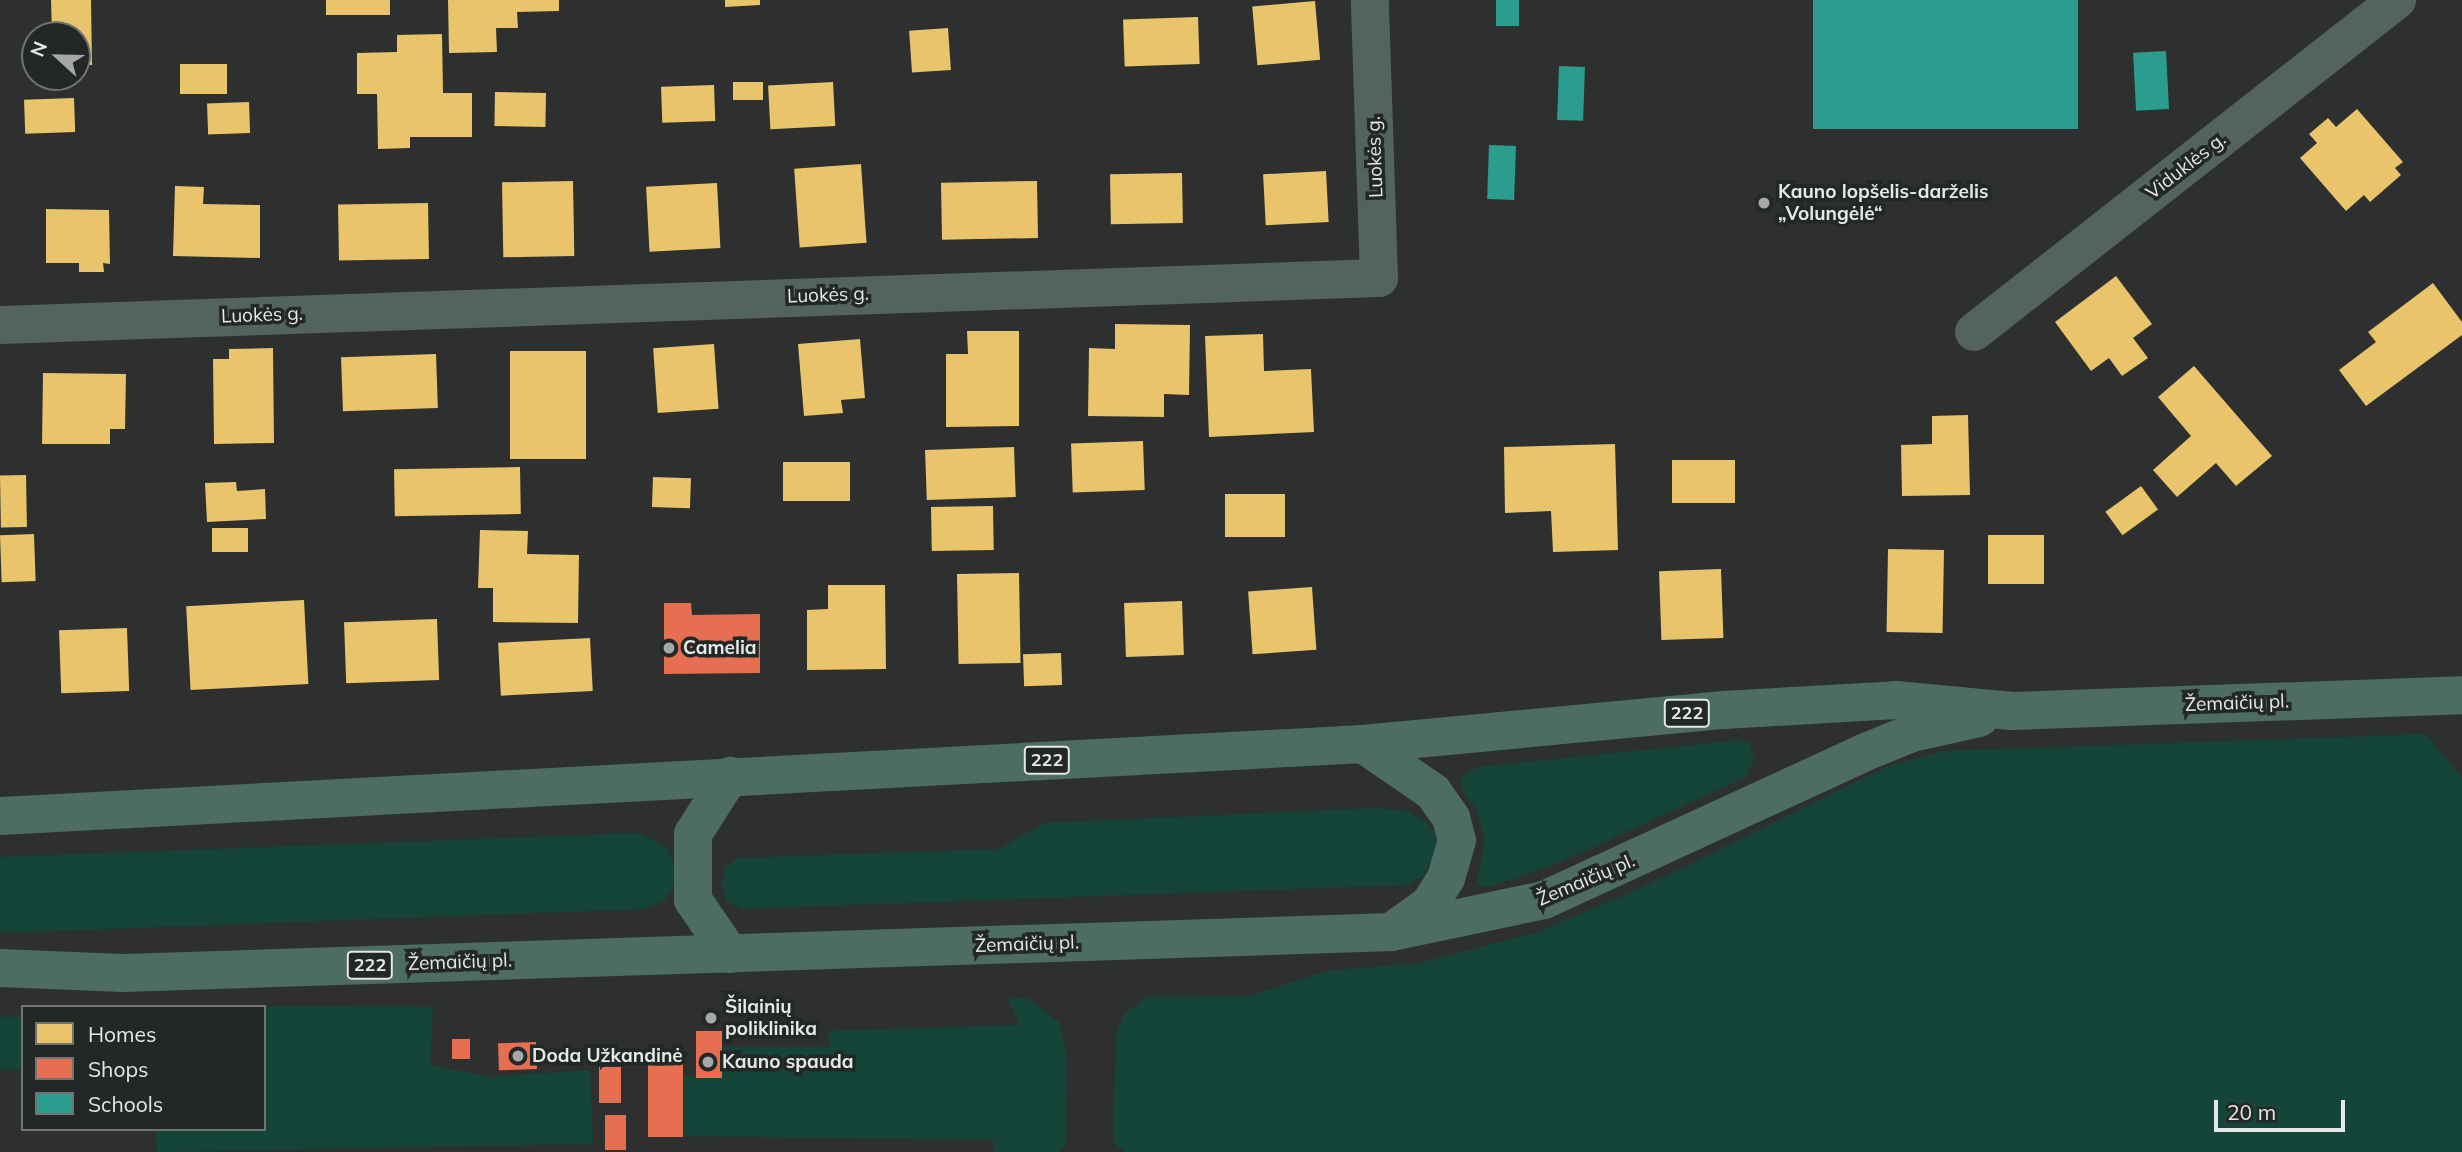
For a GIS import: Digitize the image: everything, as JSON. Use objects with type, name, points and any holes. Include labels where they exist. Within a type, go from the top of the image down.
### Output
[{"type":"main road","name":"Žemaičių pl.","points":[[0,816],[1363,744],[1724,710],[1896,700],[2012,710],[2462,695]]},
{"type":"main road","name":"Žemaičių pl.","points":[[4,970],[123,973],[1392,932],[1544,900],[1792,783],[1900,737],[2012,710]]},
{"type":"main road","points":[[1363,744],[1433,792],[1451,818],[1457,840],[1446,878],[1430,904],[1392,932]]},
{"type":"main road","points":[[730,776],[693,834],[693,900],[730,954]]},
{"type":"main road","points":[[0,802],[57,812]]},
{"type":"street","name":"Luokės g.","points":[[0,325],[1378,278],[1370,0]]},
{"type":"street","name":"Viduklės g.","points":[[1974,332],[2397,0]]},
{"type":"green space","points":[[2426,734],[2462,778],[2462,1152],[1125,1152],[1113,1142],[1116,1034],[1126,1012],[1148,997],[1249,996],[1326,971],[1419,963],[1535,933],[1643,887],[1888,766],[1945,751]]},
{"type":"green space","points":[[1742,740],[1750,744],[1754,760],[1746,777],[1561,862],[1489,887],[1477,884],[1485,839],[1476,809],[1461,789],[1461,777],[1478,767]]},
{"type":"green space","points":[[1376,808],[1406,811],[1428,823],[1436,837],[1434,856],[1423,876],[1406,885],[743,909],[727,901],[722,884],[725,867],[739,858],[998,849],[1045,823]]},
{"type":"green space","points":[[640,833],[666,847],[675,868],[673,887],[664,901],[644,909],[0,933],[0,857]]},
{"type":"green space","points":[[1027,998],[1060,1023],[1067,1061],[1065,1145],[1059,1152],[995,1152],[993,1140],[684,1136],[683,1076],[721,1078],[721,1047],[829,1047],[828,1031],[1021,1025],[1008,999]]},
{"type":"green space","points":[[266,1006],[433,1007],[430,1065],[491,1077],[590,1070],[593,1144],[157,1152],[156,1131],[266,1131]]},
{"type":"green space","points":[[0,1017],[21,1017],[21,1069],[0,1069]]},
{"type":"building: Homes","points":[[51,0],[91,0],[92,65],[91,21],[52,21]]},
{"type":"building: Homes","points":[[326,0],[390,0],[390,15],[326,15]]},
{"type":"building: Homes","points":[[448,0],[559,0],[559,11],[517,12],[518,28],[496,28],[497,52],[449,53]]},
{"type":"building: Homes","points":[[725,0],[760,0],[760,5],[725,7]]},
{"type":"building: Homes","points":[[1315,1],[1320,60],[1257,65],[1252,6]]},
{"type":"building: Homes","points":[[1198,17],[1200,64],[1125,67],[1123,20]]},
{"type":"building: Homes","points":[[948,28],[951,70],[912,73],[909,31]]},
{"type":"building: Homes","points":[[442,34],[443,93],[472,93],[472,137],[410,137],[410,148],[378,149],[377,94],[357,94],[357,53],[397,52],[397,35]]},
{"type":"building: Homes","points":[[180,64],[227,64],[227,94],[180,94]]},
{"type":"building: Homes","points":[[733,82],[763,82],[763,100],[733,100]]},
{"type":"building: Homes","points":[[833,82],[835,126],[770,129],[768,85]]},
{"type":"building: Homes","points":[[714,85],[715,121],[662,123],[661,87]]},
{"type":"building: Homes","points":[[495,92],[546,93],[545,127],[494,126]]},
{"type":"building: Homes","points":[[74,98],[75,132],[25,134],[24,100]]},
{"type":"building: Homes","points":[[249,102],[250,133],[208,134],[207,103]]},
{"type":"building: Homes","points":[[2357,109],[2403,162],[2395,168],[2401,175],[2370,202],[2364,195],[2346,211],[2300,158],[2317,143],[2309,134],[2328,118],[2336,127]]},
{"type":"building: Homes","points":[[861,164],[867,243],[800,247],[794,169]]},
{"type":"building: Homes","points":[[1326,171],[1329,222],[1266,225],[1263,174]]},
{"type":"building: Homes","points":[[1182,173],[1183,223],[1111,224],[1110,174]]},
{"type":"building: Homes","points":[[573,181],[574,256],[503,257],[502,182]]},
{"type":"building: Homes","points":[[1037,181],[1038,238],[942,240],[941,183]]},
{"type":"building: Homes","points":[[717,183],[720,248],[649,252],[646,187]]},
{"type":"building: Homes","points":[[175,186],[204,187],[203,204],[260,205],[260,258],[173,256]]},
{"type":"building: Homes","points":[[428,203],[429,259],[339,261],[338,205]]},
{"type":"building: Homes","points":[[46,209],[109,210],[110,264],[103,263],[104,272],[79,272],[79,263],[46,263]]},
{"type":"building: Homes","points":[[2116,276],[2152,324],[2133,338],[2148,358],[2122,376],[2109,358],[2091,371],[2055,322]]},
{"type":"building: Homes","points":[[2433,283],[2462,322],[2462,335],[2366,406],[2339,370],[2376,342],[2368,332]]},
{"type":"building: Homes","points":[[1115,324],[1190,325],[1189,395],[1164,394],[1164,417],[1088,416],[1089,348],[1115,349]]},
{"type":"building: Homes","points":[[967,331],[1019,331],[1019,426],[946,427],[946,354],[968,354]]},
{"type":"building: Homes","points":[[1263,334],[1264,371],[1311,369],[1314,432],[1209,437],[1205,336]]},
{"type":"building: Homes","points":[[860,339],[865,398],[841,400],[843,413],[804,416],[798,344]]},
{"type":"building: Homes","points":[[714,344],[719,409],[658,413],[653,348]]},
{"type":"building: Homes","points":[[273,348],[274,443],[214,444],[213,359],[229,359],[229,349]]},
{"type":"building: Homes","points":[[510,351],[586,351],[586,459],[510,459]]},
{"type":"building: Homes","points":[[436,354],[438,408],[343,411],[341,357]]},
{"type":"building: Homes","points":[[2194,366],[2272,456],[2236,486],[2216,463],[2177,497],[2153,470],[2191,436],[2158,397]]},
{"type":"building: Homes","points":[[43,373],[126,374],[125,429],[110,429],[110,444],[42,444]]},
{"type":"building: Homes","points":[[1968,415],[1970,495],[1902,496],[1901,445],[1932,444],[1932,416]]},
{"type":"building: Homes","points":[[1143,441],[1145,490],[1073,492],[1071,444]]},
{"type":"building: Homes","points":[[1615,444],[1618,550],[1553,552],[1551,511],[1505,513],[1504,447]]},
{"type":"building: Homes","points":[[1014,447],[1016,497],[927,500],[925,450]]},
{"type":"building: Homes","points":[[1672,460],[1735,460],[1735,503],[1672,503]]},
{"type":"building: Homes","points":[[783,462],[850,462],[850,501],[783,501]]},
{"type":"building: Homes","points":[[520,467],[521,514],[395,516],[394,469]]},
{"type":"building: Homes","points":[[0,475],[26,475],[27,527],[1,527]]},
{"type":"building: Homes","points":[[653,477],[691,478],[690,508],[652,507]]},
{"type":"building: Homes","points":[[236,482],[237,491],[265,489],[266,519],[207,522],[205,483]]},
{"type":"building: Homes","points":[[2141,486],[2158,509],[2122,535],[2105,512]]},
{"type":"building: Homes","points":[[1225,494],[1285,494],[1285,537],[1225,537]]},
{"type":"building: Homes","points":[[993,506],[994,550],[932,551],[931,507]]},
{"type":"building: Homes","points":[[212,528],[248,528],[248,552],[212,552]]},
{"type":"building: Homes","points":[[480,530],[528,531],[527,554],[579,555],[578,623],[493,622],[493,588],[478,588]]},
{"type":"building: Homes","points":[[34,534],[36,581],[2,582],[0,535]]},
{"type":"building: Homes","points":[[1988,535],[2044,535],[2044,584],[1988,584]]},
{"type":"building: Homes","points":[[1888,549],[1944,550],[1943,633],[1887,632]]},
{"type":"building: Homes","points":[[1721,569],[1723,638],[1661,640],[1659,571]]},
{"type":"building: Homes","points":[[1019,573],[1021,663],[959,664],[957,574]]},
{"type":"building: Homes","points":[[828,585],[885,585],[886,669],[807,670],[807,610],[828,609]]},
{"type":"building: Homes","points":[[1312,587],[1316,650],[1253,654],[1248,591]]},
{"type":"building: Homes","points":[[304,600],[308,684],[191,690],[186,606]]},
{"type":"building: Homes","points":[[1182,601],[1184,655],[1126,657],[1124,603]]},
{"type":"building: Homes","points":[[437,619],[439,680],[346,683],[344,622]]},
{"type":"building: Homes","points":[[127,628],[129,691],[61,693],[59,630]]},
{"type":"building: Homes","points":[[590,638],[593,691],[501,696],[498,643]]},
{"type":"building: Homes","points":[[1061,653],[1062,685],[1024,686],[1023,654]]},
{"type":"building: Shops","points":[[664,603],[691,603],[692,615],[760,614],[760,673],[664,674]]},
{"type":"building: Shops","name":"Kauno spauda","points":[[696,1031],[722,1031],[722,1078],[696,1078]]},
{"type":"building: Shops","points":[[452,1039],[470,1039],[470,1059],[452,1059]]},
{"type":"building: Shops","name":"Doda Užkandinė","points":[[536,1042],[537,1069],[499,1070],[498,1043]]},
{"type":"building: Shops","points":[[648,1050],[683,1050],[683,1137],[648,1137]]},
{"type":"building: Shops","points":[[599,1067],[621,1067],[621,1103],[599,1103]]},
{"type":"building: Shops","points":[[605,1115],[626,1115],[626,1150],[605,1150]]},
{"type":"building: Schools","points":[[1496,0],[1519,0],[1519,26],[1496,26]]},
{"type":"building: Schools","points":[[1813,0],[2078,0],[2078,129],[1813,129]]},
{"type":"building: Schools","points":[[2166,51],[2169,109],[2136,111],[2133,53]]},
{"type":"building: Schools","points":[[1559,66],[1585,67],[1583,121],[1557,120]]},
{"type":"building: Schools","points":[[1489,145],[1516,146],[1514,200],[1487,199]]},
{"type":"place","name":"Kauno lopšelis-darželis „Volungėlė“","points":[[1764,203]]},
{"type":"place","name":"Camelia","points":[[669,648]]},
{"type":"place","name":"Šilainių poliklinika","points":[[711,1018]]},
{"type":"place","name":"Doda Užkandinė","points":[[518,1056]]},
{"type":"place","name":"Kauno spauda","points":[[708,1062]]}]
